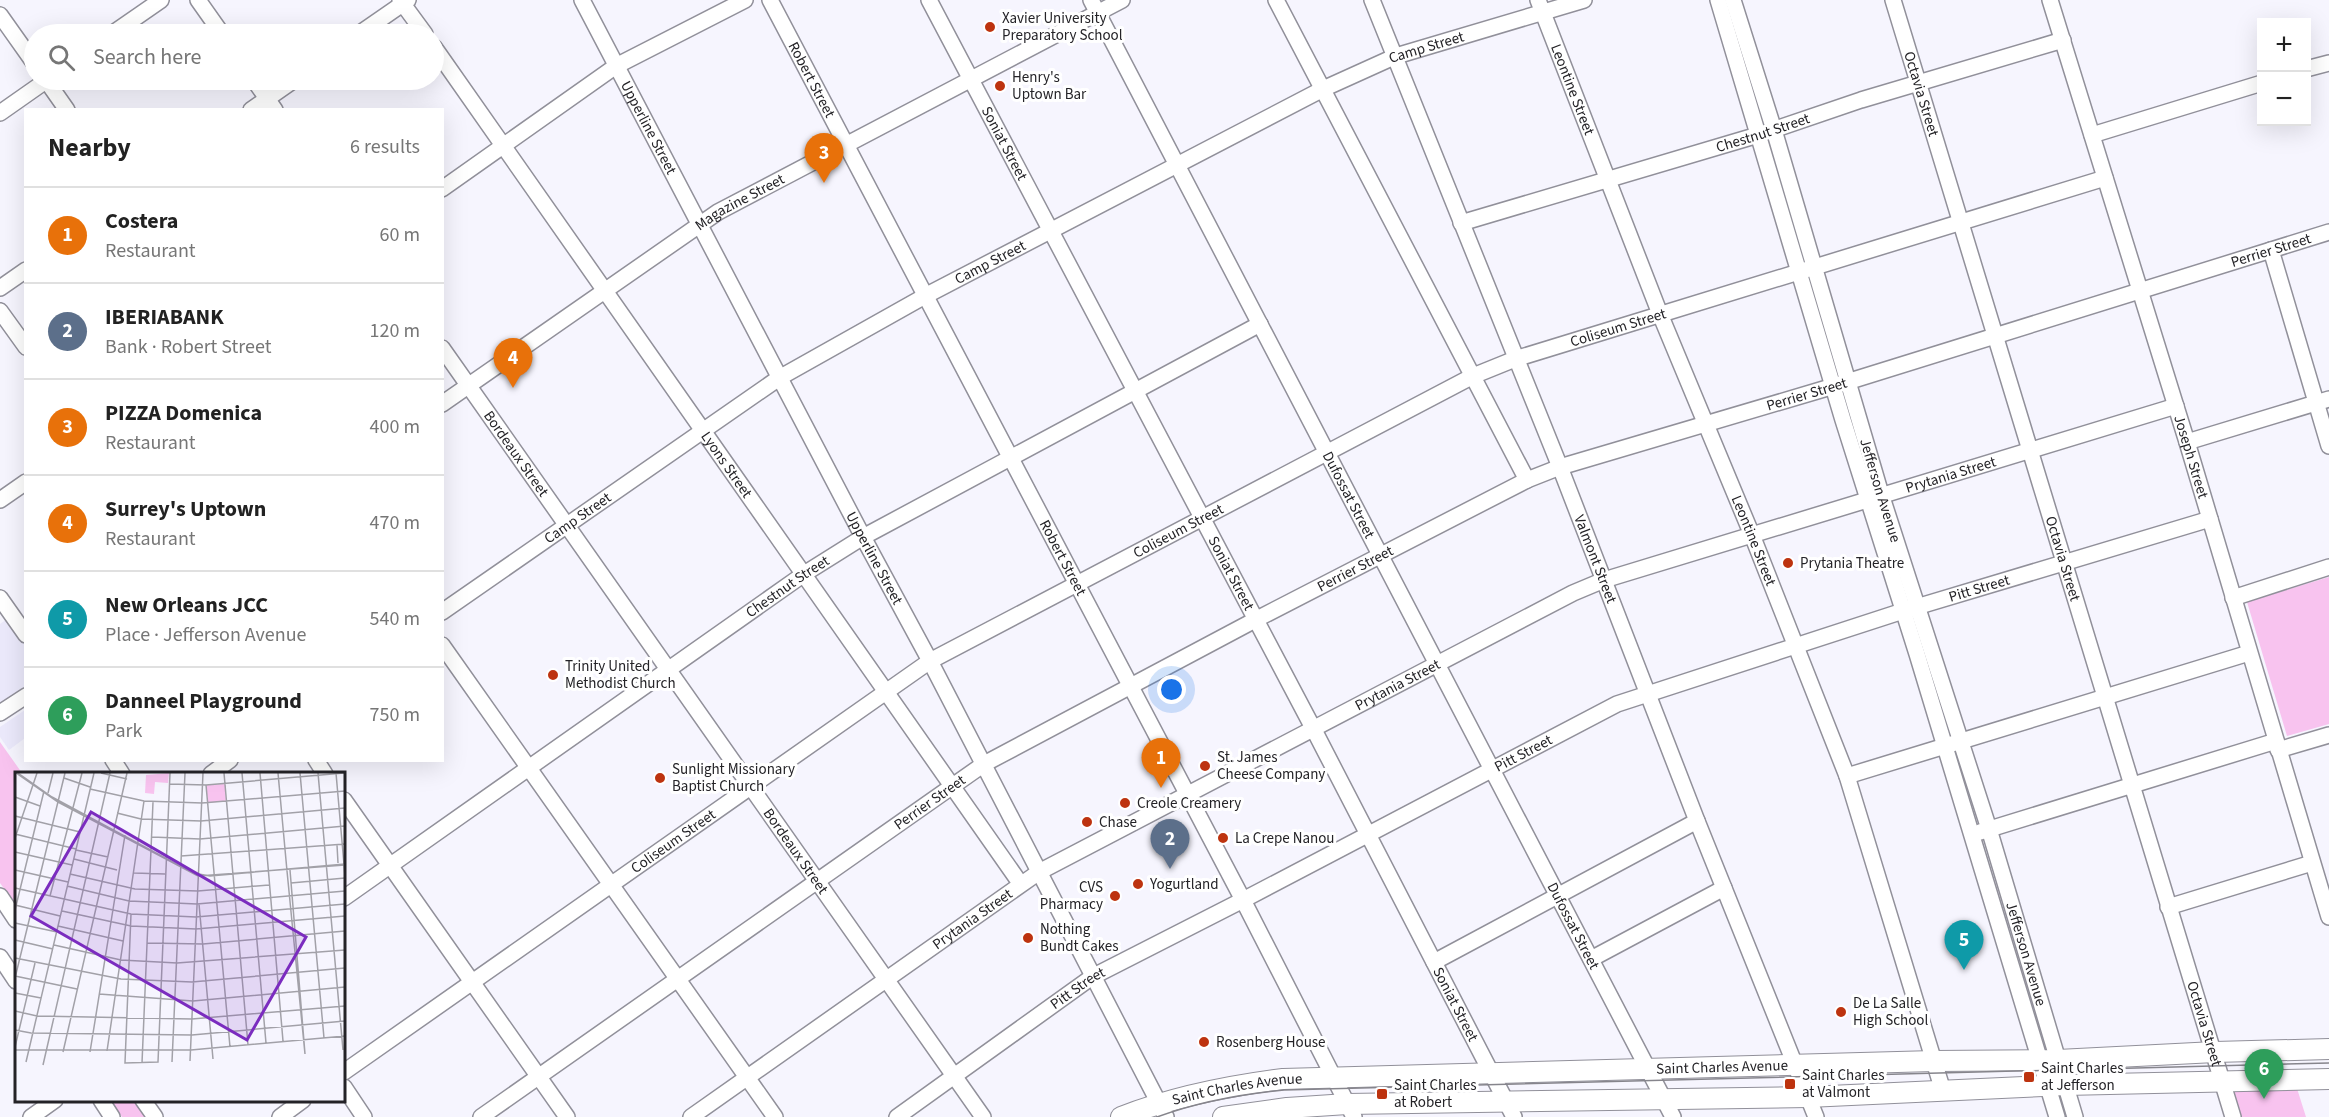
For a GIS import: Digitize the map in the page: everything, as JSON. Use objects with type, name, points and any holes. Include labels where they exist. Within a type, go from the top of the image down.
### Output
[{"type":"main road","name":"Saint Charles Avenue","points":[[1120,1117],[1162,1110],[1247,1083],[1333,1077],[2048,1060],[2329,1048]]},
{"type":"main road","name":"Saint Charles Avenue","points":[[1223,1117],[1287,1108],[1509,1109],[1664,1098],[1808,1097],[2056,1086],[2329,1079]]},
{"type":"street","points":[[126,24],[161,0]]},
{"type":"street","points":[[198,0],[215,24]]},
{"type":"street","name":"Upperline Street","points":[[582,0],[984,764],[1162,1110]]},
{"type":"street","points":[[444,188],[616,66],[745,0]]},
{"type":"street","name":"Robert Street","points":[[770,0],[1243,900],[1350,1110]]},
{"type":"street","name":"Soniat Street","points":[[929,0],[1368,834],[1509,1109]]},
{"type":"street","name":"Magazine Street","points":[[444,403],[718,212],[971,80],[1095,6],[1122,0]]},
{"type":"street","points":[[1276,0],[1527,480]]},
{"type":"street","name":"Valmont Street","points":[[1372,0],[1560,467],[1697,821],[1816,1117]]},
{"type":"street","name":"Camp Street","points":[[444,611],[779,378],[925,296],[1323,89],[1396,56],[1540,6],[1584,0]]},
{"type":"street","name":"Jefferson Avenue","points":[[1718,0],[1799,273],[1841,384]]},
{"type":"street","name":"Jefferson Avenue","points":[[1733,0],[1815,268],[1841,384],[1874,496],[1910,609],[1960,741],[1989,829],[2048,1060]]},
{"type":"street","name":"Octavia Street","points":[[1893,0],[2233,1117]]},
{"type":"street","name":"Joseph Street","points":[[2050,0],[2187,442],[2312,864],[2328,908]]},
{"type":"street","points":[[373,24],[404,1],[418,24]]},
{"type":"street","name":"Dufossat Street","points":[[1095,6],[1673,1117]]},
{"type":"street","name":"Leontine Street","points":[[1540,6],[1610,180],[1660,314],[1707,424],[1847,776],[1944,1091]]},
{"type":"street","points":[[0,15],[24,49]]},
{"type":"street","name":"Chestnut Street","points":[[1461,223],[1610,180],[1774,130],[1861,100],[2063,40]]},
{"type":"street","name":"Lyons Street","points":[[444,61],[1020,884]]},
{"type":"street","points":[[2311,68],[2329,63]]},
{"type":"street","points":[[2092,135],[2257,85]]},
{"type":"street","points":[[0,113],[33,90]]},
{"type":"street","points":[[54,90],[66,108]]},
{"type":"street","points":[[261,90],[271,104],[284,90]]},
{"type":"street","name":"Coliseum Street","points":[[345,1071],[930,661],[1473,376],[1515,359],[2106,178]]},
{"type":"street","name":"Perrier Street","points":[[482,1117],[984,764],[1255,620],[1527,480],[1560,467],[1841,384],[2329,232]]},
{"type":"street","points":[[2271,250],[2322,401],[2329,446]]},
{"type":"street","points":[[0,288],[24,271]]},
{"type":"street","points":[[0,311],[24,344]]},
{"type":"street","name":"Chestnut Street","points":[[345,897],[804,574],[863,537],[1260,324]]},
{"type":"street","name":"Bordeaux Street","points":[[444,351],[983,1117]]},
{"type":"street","points":[[2187,442],[2322,401]]},
{"type":"street","name":"Prytania Street","points":[[691,1117],[1039,872],[1573,593],[1604,580],[1752,536],[1874,496],[2176,406]]},
{"type":"street","points":[[0,500],[24,483]]},
{"type":"street","name":"Pitt Street","points":[[897,1117],[1092,977],[1617,704],[1910,609],[2210,519]]},
{"type":"street","points":[[2233,598],[2329,567]]},
{"type":"street","points":[[0,598],[24,632]]},
{"type":"street","name":"Jefferson Avenue","points":[[1910,609],[1944,745],[1971,835],[2056,1086],[2075,1117]]},
{"type":"street","points":[[444,648],[775,1117]]},
{"type":"street","points":[[1847,776],[2249,653]]},
{"type":"street","points":[[0,713],[24,697]]},
{"type":"street","points":[[1971,835],[2277,746],[2329,735]]},
{"type":"street","points":[[214,772],[227,762]]},
{"type":"street","points":[[345,801],[567,1117]]},
{"type":"street","points":[[1434,962],[1697,821]]},
{"type":"street","points":[[2168,907],[2312,864]]},
{"type":"street","points":[[1591,959],[1724,888]]},
{"type":"street","points":[[0,896],[11,916]]},
{"type":"street","points":[[0,957],[15,980]]},
{"type":"street","name":"Jefferson Avenue","points":[[2056,1086],[2056,1117]]},
{"type":"street","points":[[345,1088],[364,1117]]},
{"type":"street","points":[[31,1117],[54,1102]]},
{"type":"street","points":[[102,1102],[112,1117]]},
{"type":"street","points":[[144,1102],[155,1117]]},
{"type":"street","points":[[280,1117],[302,1102]]},
{"type":"shaded area","points":[[2329,577],[2329,724],[2287,736],[2247,602]]},
{"type":"shaded area","points":[[7,619],[24,644],[24,687],[0,705],[0,624]]},
{"type":"shaded area","points":[[24,711],[24,739],[9,750],[0,737],[0,727]]},
{"type":"shaded area","points":[[0,742],[21,772],[15,772],[15,900],[13,901],[0,883]]},
{"type":"shaded area","points":[[2294,1079],[2306,1117],[2233,1117],[2223,1082]]},
{"type":"shaded area","points":[[111,1102],[137,1102],[148,1117],[122,1117]]},
{"type":"tram line","points":[[1157,1117],[1220,1099],[1284,1090],[2329,1063]]},
{"type":"place","name":"Xavier University Preparatory School","points":[[990,27]]},
{"type":"place","name":"Henry's Uptown Bar","points":[[1000,86]]},
{"type":"place","name":"PIZZA Domenica","points":[[824,183]]},
{"type":"place","name":"Surrey's Uptown","points":[[513,388]]},
{"type":"place","name":"Prytania Theatre","points":[[1788,563]]},
{"type":"place","name":"Trinity United Methodist Church","points":[[553,675]]},
{"type":"place","name":"St. James Cheese Company","points":[[1205,766]]},
{"type":"place","name":"Sunlight Missionary Baptist Church","points":[[660,778]]},
{"type":"place","name":"Costera","points":[[1161,788]]},
{"type":"place","name":"Creole Creamery","points":[[1125,803]]},
{"type":"place","name":"Chase","points":[[1087,822]]},
{"type":"place","name":"La Crepe Nanou","points":[[1223,838]]},
{"type":"place","name":"IBERIABANK","points":[[1170,869]]},
{"type":"place","name":"Yogurtland","points":[[1138,884]]},
{"type":"place","name":"CVS Pharmacy","points":[[1115,896]]},
{"type":"place","name":"Nothing Bundt Cakes","points":[[1028,938]]},
{"type":"place","name":"New Orleans JCC","points":[[1964,970]]},
{"type":"place","name":"De La Salle High School","points":[[1841,1012]]},
{"type":"place","name":"Rosenberg House","points":[[1204,1042]]},
{"type":"place","name":"Saint Charles at Jefferson","points":[[2029,1077]]},
{"type":"place","name":"Saint Charles at Valmont","points":[[1790,1084]]},
{"type":"place","name":"Saint Charles at Robert","points":[[1382,1094]]},
{"type":"place","name":"Danneel Playground","points":[[2264,1099]]}]
